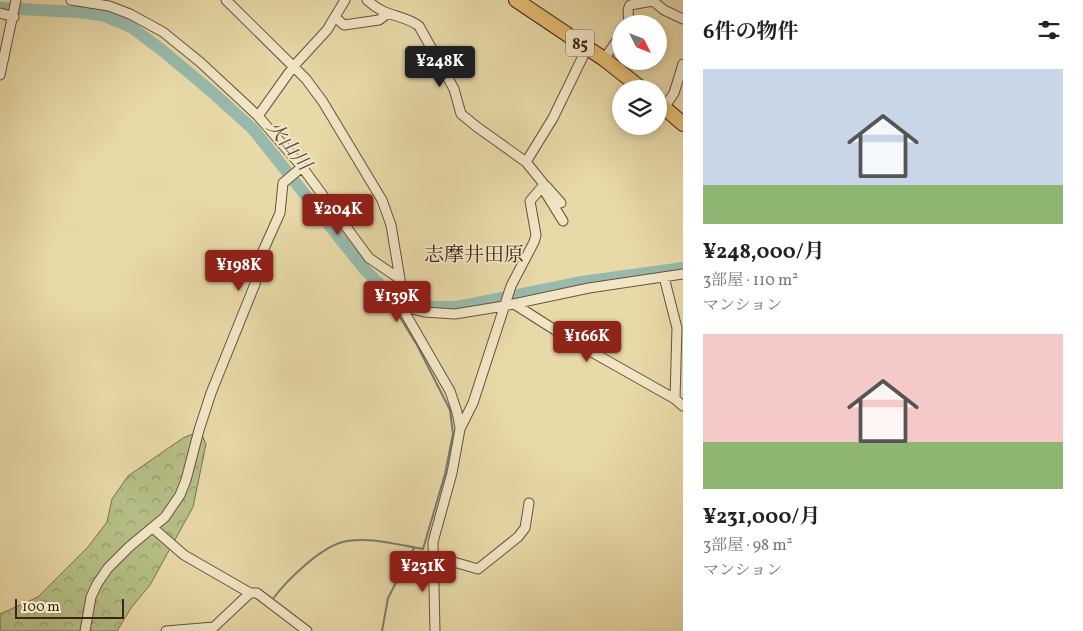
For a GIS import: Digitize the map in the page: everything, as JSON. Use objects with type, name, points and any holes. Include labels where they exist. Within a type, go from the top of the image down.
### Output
[{"type":"main road","name":"85","points":[[516,0],[604,59],[631,80]]},
{"type":"main road","points":[[667,110],[683,124]]},
{"type":"street","points":[[0,75],[16,0]]},
{"type":"street","points":[[70,0],[109,6],[130,14],[151,25],[195,58],[258,116],[369,258],[400,279]]},
{"type":"street","points":[[226,0],[306,79],[323,102],[382,200],[391,225],[400,279],[401,306],[450,391],[460,429]]},
{"type":"street","points":[[258,116],[293,67],[327,30],[345,0]]},
{"type":"street","points":[[367,0],[374,7],[387,14],[420,26],[454,89],[461,114],[476,127],[526,162],[563,221]]},
{"type":"street","points":[[628,15],[630,5],[654,1],[664,10],[683,19]]},
{"type":"street","points":[[0,13],[14,16]]},
{"type":"street","points":[[336,17],[344,25],[380,20],[387,14]]},
{"type":"street","points":[[526,162],[552,118],[587,48]]},
{"type":"street","points":[[604,59],[612,48]]},
{"type":"street","points":[[667,100],[674,93],[683,64]]},
{"type":"street","points":[[85,631],[88,609],[97,584],[108,568],[120,555],[153,528],[174,506],[186,480],[211,393],[255,284],[263,251],[280,213],[283,183],[300,169]]},
{"type":"street","points":[[542,185],[561,202]]},
{"type":"street","points":[[435,631],[433,542],[452,473],[460,429],[473,403],[511,286],[534,242],[536,234],[530,201],[542,185]]},
{"type":"street","points":[[401,306],[424,312],[455,314],[589,288],[683,274]]},
{"type":"street","points":[[664,277],[678,328],[675,399]]},
{"type":"street","points":[[514,304],[574,342],[675,399],[683,406]]},
{"type":"street","points":[[433,556],[478,569],[518,537],[524,528],[529,503]]},
{"type":"street","points":[[153,528],[191,560],[250,593],[257,593],[307,631]]},
{"type":"street","points":[[166,631],[214,628],[250,593]]},
{"type":"green space","points":[[195,433],[202,435],[206,444],[193,507],[150,585],[131,608],[117,631],[0,631],[0,614],[38,597],[88,547],[107,522],[112,499],[128,476],[183,438]]},
{"type":"waterway","name":"火山川","points":[[0,8],[102,15],[131,27],[163,51],[253,129],[365,270],[391,295],[432,307],[457,307],[582,282],[683,268]]},
{"type":"waterway","points":[[272,600],[306,564],[337,544],[347,541],[366,540],[423,549],[445,474],[453,434],[450,410],[417,345],[380,285]]},
{"type":"waterway","points":[[382,631],[388,598],[414,548]]},
{"type":"district","name":"志摩井田原","points":[[474,254]]}]
